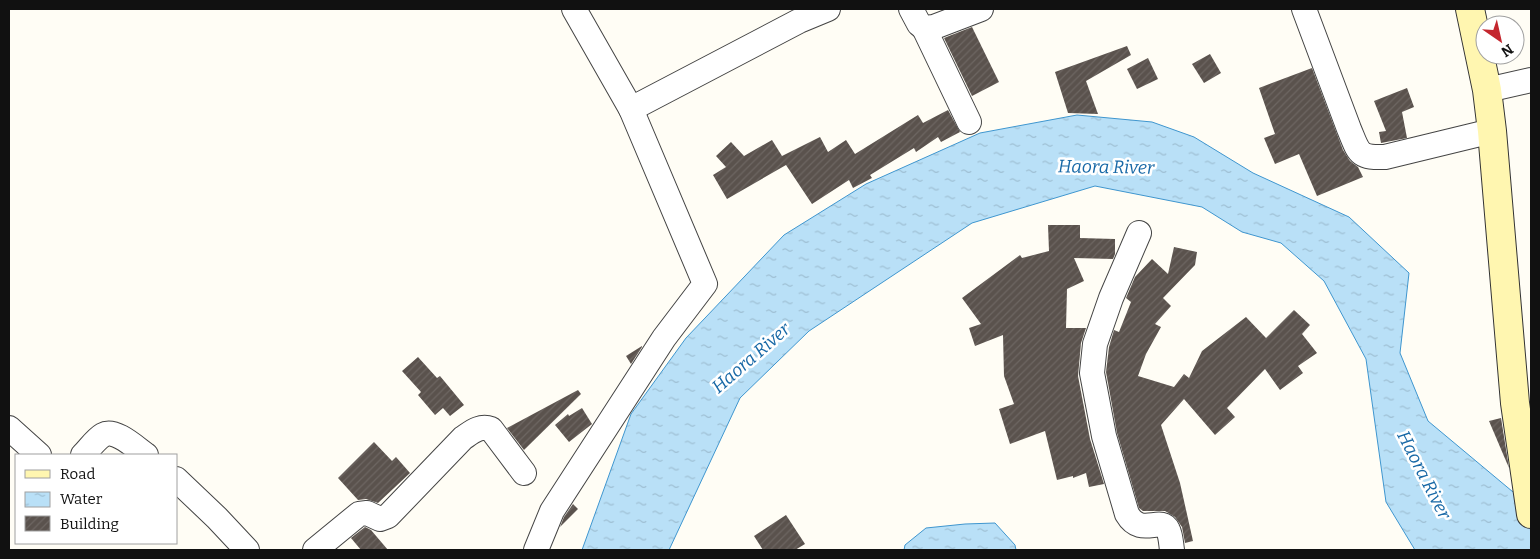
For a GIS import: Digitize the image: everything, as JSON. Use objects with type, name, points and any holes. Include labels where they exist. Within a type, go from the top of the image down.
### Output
[{"type":"street","points":[[536,550],[552,511],[664,338],[705,284],[632,109],[574,9]]},
{"type":"street","points":[[632,109],[798,21],[828,9]]},
{"type":"street","points":[[911,9],[919,24],[924,28],[969,122]]},
{"type":"street","points":[[924,28],[934,27],[981,9]]},
{"type":"street","points":[[1304,9],[1349,129],[1356,146],[1362,154],[1370,157],[1385,157],[1492,131]]},
{"type":"street","points":[[1470,9],[1487,90],[1492,131],[1515,403],[1531,514]]},
{"type":"street","points":[[1487,90],[1531,80]]},
{"type":"street","points":[[1139,233],[1111,298],[1095,344],[1092,374],[1104,436],[1127,514],[1131,522],[1136,525],[1162,524],[1167,527],[1172,550]]},
{"type":"street","points":[[315,550],[359,514],[367,513],[380,519],[388,516],[463,438],[477,429],[484,427],[491,429],[524,473]]},
{"type":"street","points":[[10,430],[38,454]]},
{"type":"street","points":[[84,454],[102,436],[111,433],[145,454]]},
{"type":"street","points":[[178,481],[247,550]]},
{"type":"water","name":"Haora River","points":[[1077,115],[1152,122],[1194,137],[1253,173],[1349,217],[1409,273],[1400,353],[1428,421],[1531,507],[1531,550],[1415,550],[1386,502],[1366,359],[1324,281],[1281,243],[1242,232],[1202,207],[1095,186],[972,223],[809,331],[740,398],[669,550],[582,550],[631,414],[686,338],[784,235],[866,184],[980,133]]},
{"type":"water","points":[[995,523],[1015,545],[1016,550],[904,550],[905,545],[926,528]]},
{"type":"building","points":[[972,27],[999,82],[972,96],[944,38]]},
{"type":"building","points":[[1127,46],[1131,55],[1086,81],[1098,114],[1068,113],[1055,72]]},
{"type":"building","points":[[1210,54],[1221,73],[1204,83],[1192,64]]},
{"type":"building","points":[[1148,58],[1158,79],[1137,89],[1127,69]]},
{"type":"building","points":[[1312,68],[1343,150],[1350,161],[1358,167],[1363,177],[1317,196],[1299,154],[1275,164],[1264,138],[1275,134],[1259,88]]},
{"type":"building","points":[[1407,88],[1414,107],[1402,112],[1407,138],[1381,143],[1379,132],[1386,131],[1374,101]]},
{"type":"building","points":[[948,110],[960,132],[941,142],[938,137],[916,152],[914,148],[870,175],[872,178],[853,188],[849,180],[812,204],[786,165],[727,199],[713,175],[726,167],[716,156],[731,142],[744,156],[772,140],[782,156],[820,137],[828,152],[846,140],[855,154],[918,115],[923,123]]},
{"type":"building","points":[[1048,225],[1080,225],[1080,238],[1115,239],[1113,259],[1074,258],[1084,281],[1067,289],[1066,328],[1086,328],[1081,343],[1078,376],[1090,439],[1104,484],[1089,487],[1086,473],[1073,478],[1073,476],[1057,480],[1045,431],[1010,444],[999,409],[1014,404],[1004,376],[1003,335],[975,346],[969,328],[981,324],[962,298],[1020,255],[1022,258],[1049,251]]},
{"type":"building","points":[[1174,247],[1197,252],[1195,265],[1163,298],[1171,306],[1155,324],[1161,327],[1146,354],[1138,376],[1174,387],[1184,374],[1189,378],[1202,351],[1246,317],[1266,338],[1294,310],[1310,325],[1302,334],[1317,353],[1298,366],[1303,373],[1280,390],[1265,369],[1227,408],[1235,417],[1215,435],[1184,399],[1161,425],[1180,483],[1193,541],[1185,543],[1182,527],[1175,517],[1165,511],[1143,511],[1139,508],[1117,433],[1106,372],[1109,347],[1114,330],[1119,332],[1131,302],[1126,298],[1135,277],[1152,259],[1168,274]]},
{"type":"building","points":[[642,347],[631,364],[626,356]]},
{"type":"building","points":[[418,357],[437,378],[440,376],[464,405],[450,416],[443,408],[435,415],[418,395],[421,392],[402,371]]},
{"type":"building","points":[[578,390],[581,394],[524,450],[507,428]]},
{"type":"building","points":[[582,408],[592,424],[569,442],[555,425],[568,414],[569,416]]},
{"type":"building","points":[[1501,418],[1509,468],[1489,421]]},
{"type":"building","points":[[374,442],[392,461],[396,457],[410,473],[378,503],[366,499],[358,500],[338,478]]},
{"type":"building","points":[[573,504],[578,509],[560,527],[564,517]]},
{"type":"building","points":[[786,515],[805,544],[795,550],[763,550],[754,536]]},
{"type":"building","points":[[365,527],[371,530],[388,550],[361,550],[351,538]]}]
